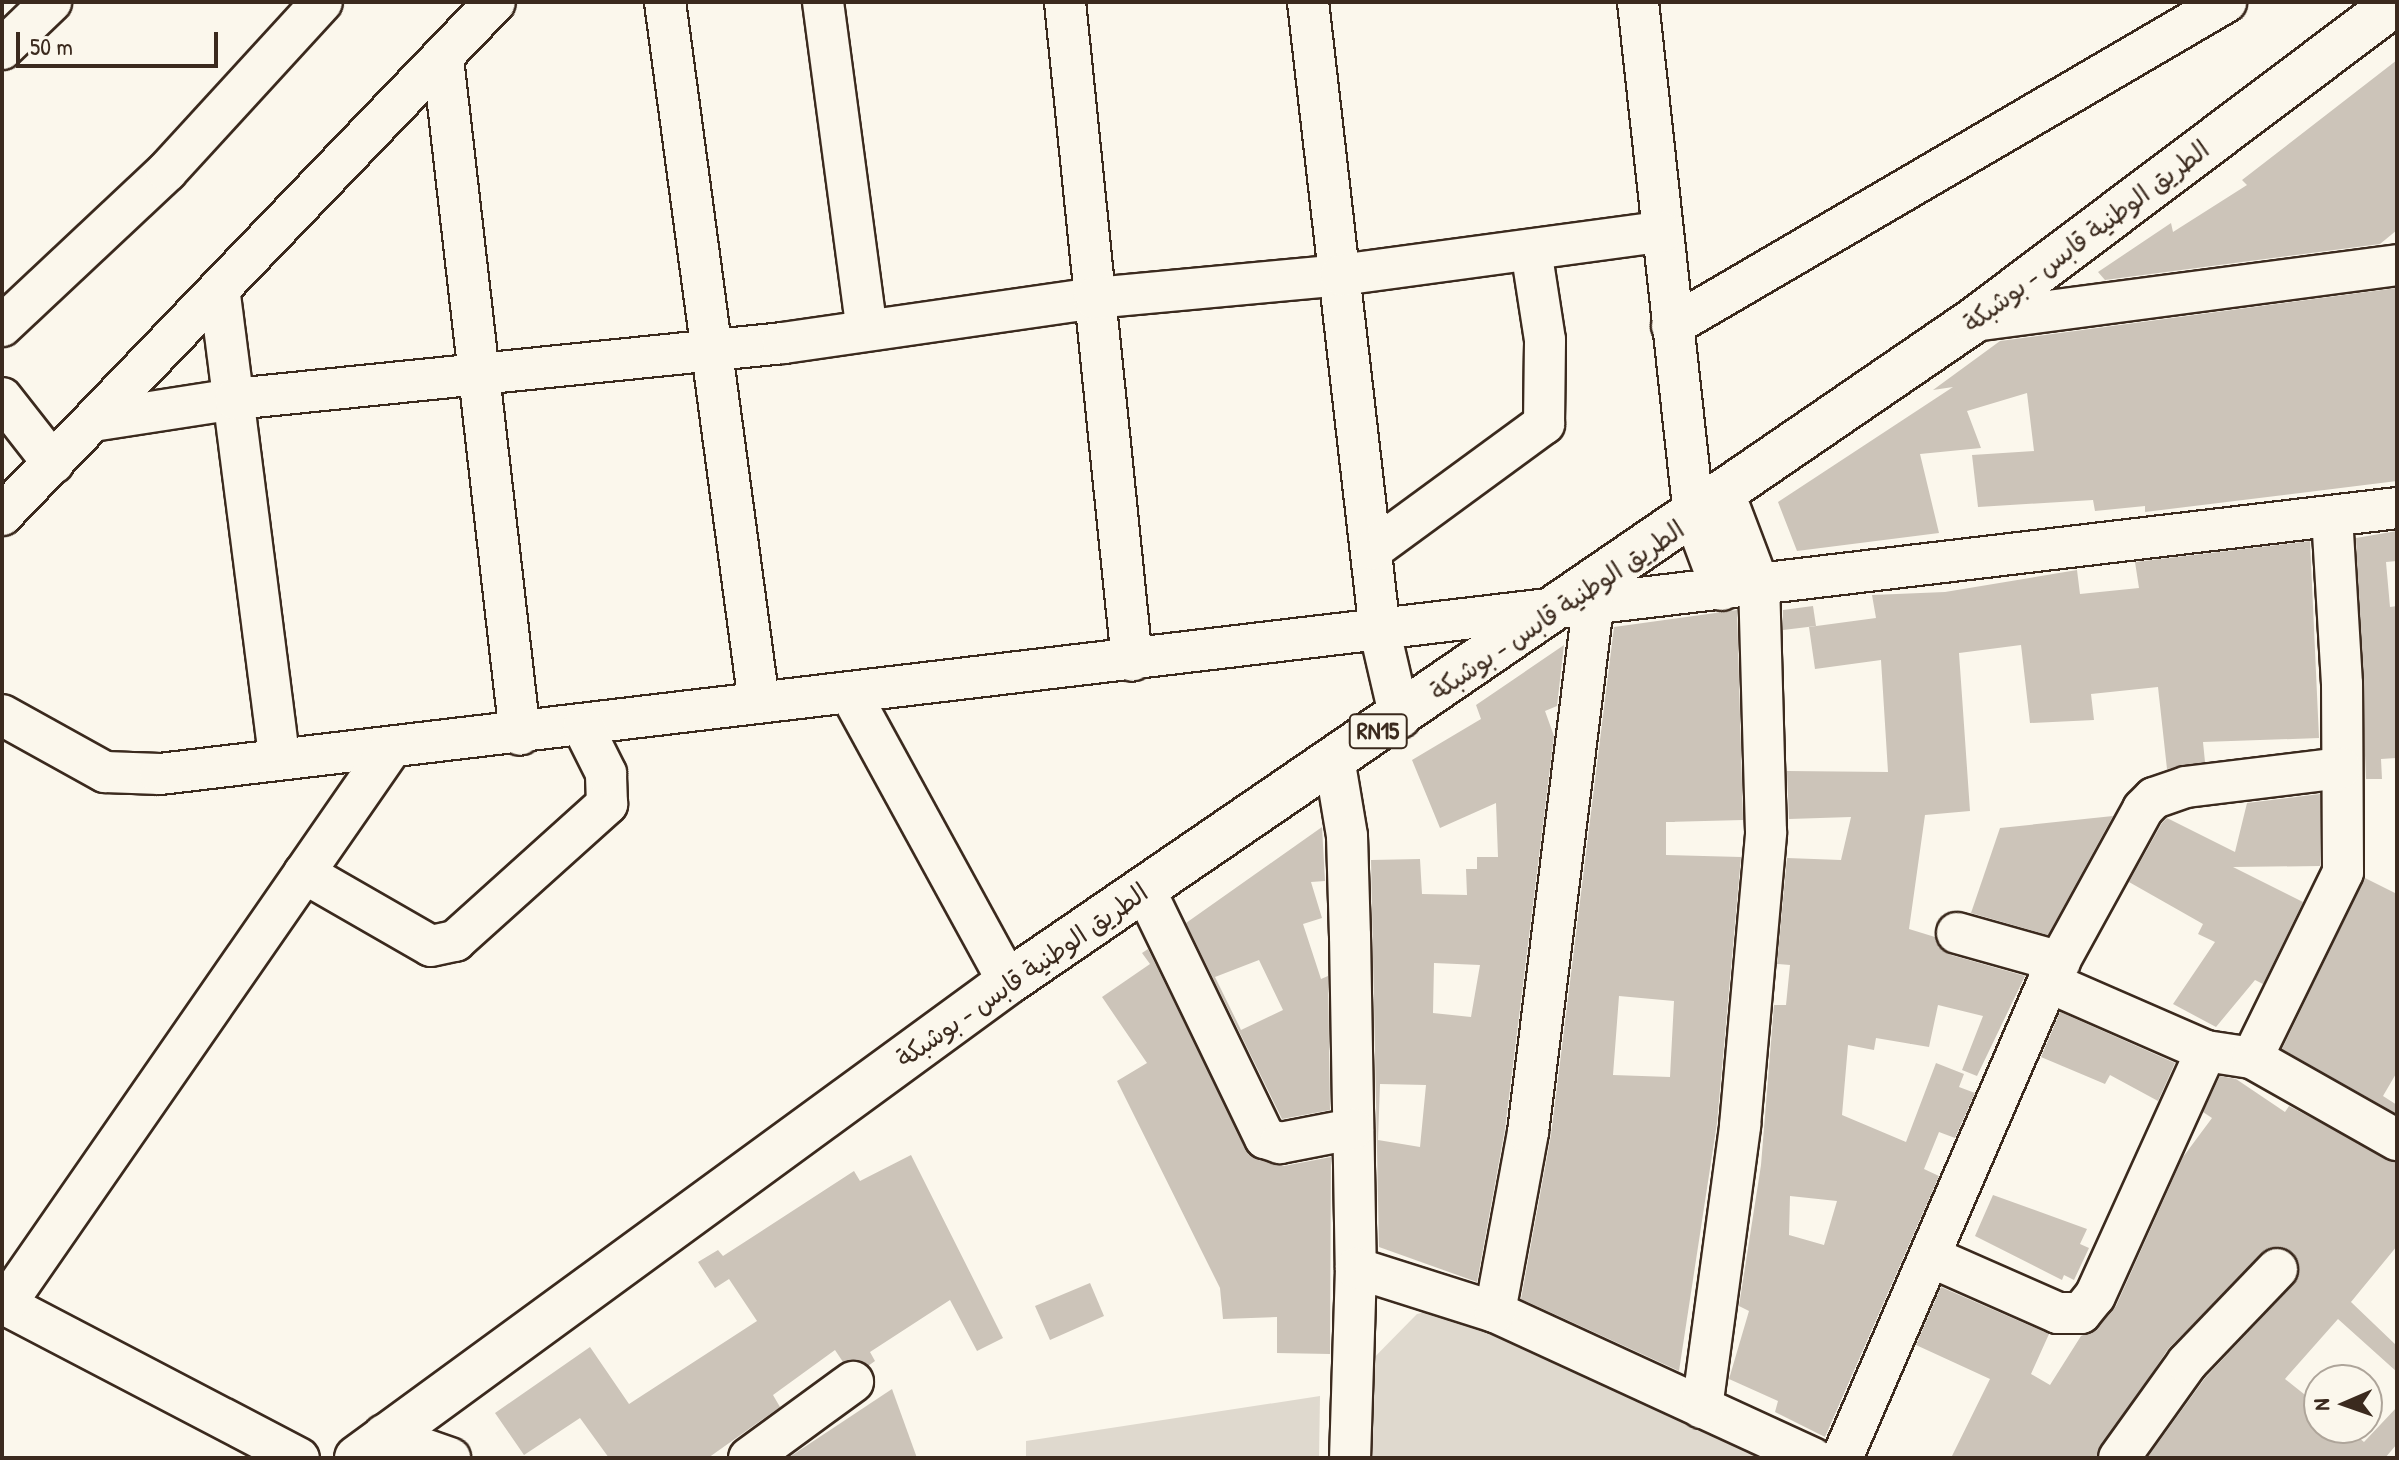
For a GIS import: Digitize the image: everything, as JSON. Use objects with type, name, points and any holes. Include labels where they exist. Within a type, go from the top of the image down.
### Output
[{"type":"main road","name":"الطريق الوطنية قابس - بوشبكة","points":[[371,1446],[1008,982],[1334,758],[1400,718],[1547,612],[1973,321],[2397,2]]},
{"type":"street","points":[[2,49],[51,2]]},
{"type":"street","points":[[2,326],[167,171],[322,2]]},
{"type":"street","points":[[2,515],[220,295],[495,2]]},
{"type":"street","points":[[665,2],[759,703]]},
{"type":"street","points":[[823,2],[867,330]]},
{"type":"street","points":[[1065,2],[1132,661]]},
{"type":"street","points":[[1308,2],[1373,549],[1380,632],[1400,718]]},
{"type":"street","points":[[1638,2],[1672,326],[1709,504],[1740,588],[1766,832],[1740,1126],[1702,1408]]},
{"type":"street","points":[[1672,326],[2226,2]]},
{"type":"street","points":[[443,59],[484,376],[520,735]]},
{"type":"street","points":[[99,420],[235,399],[484,376],[711,350],[1094,298],[1341,275],[1661,232]]},
{"type":"street","points":[[1373,549],[1544,424],[1545,340],[1531,250]]},
{"type":"street","points":[[1973,321],[2397,265]]},
{"type":"street","points":[[220,295],[279,757]]},
{"type":"street","points":[[2,398],[53,463]]},
{"type":"street","points":[[2,715],[105,772],[160,774],[279,757],[520,735],[759,703],[1380,632],[2397,508]]},
{"type":"street","points":[[2252,1058],[2343,872],[2332,517]]},
{"type":"street","points":[[1495,1312],[1532,1102],[1593,606]]},
{"type":"street","points":[[850,693],[1008,982]]},
{"type":"street","points":[[304,873],[431,946],[455,941],[607,804],[606,773],[583,727]]},
{"type":"street","points":[[299,1458],[3,1304],[391,748]]},
{"type":"street","points":[[1334,758],[1347,836],[1356,1268],[1350,1458]]},
{"type":"street","points":[[1842,1458],[2054,972],[2154,798],[2186,787],[2341,768]]},
{"type":"street","points":[[1144,888],[1265,1138],[1280,1143],[1353,1129]]},
{"type":"street","points":[[1957,933],[2054,972],[2206,1051],[2252,1058],[2397,1140]]},
{"type":"street","points":[[1931,1257],[2058,1313],[2081,1313],[2095,1296],[2206,1051]]},
{"type":"street","points":[[1356,1268],[1407,1281],[1495,1312],[1813,1458]]},
{"type":"street","points":[[2119,1458],[2187,1363],[2277,1269]]},
{"type":"street","points":[[1354,1311],[1407,1281]]},
{"type":"street","points":[[749,1458],[853,1382]]},
{"type":"street","points":[[371,1446],[450,1458]]},
{"type":"shaded area","points":[[1438,1309],[1772,1458],[1354,1458],[1354,1378],[1417,1314]]},
{"type":"shaded area","points":[[1320,1396],[1319,1458],[1026,1458],[1026,1441]]},
{"type":"building","points":[[2397,60],[2397,230],[2380,244],[2105,280],[2098,272],[2171,223],[2173,232],[2247,185],[2242,180]]},
{"type":"building","points":[[2397,288],[2397,481],[2145,512],[2145,506],[2095,511],[2093,500],[1978,507],[1972,455],[2034,451],[2027,393],[1967,411],[1981,448],[1920,454],[1939,533],[1797,551],[1778,502],[1953,387],[1933,390],[2000,341]]},
{"type":"building","points":[[2397,531],[2397,561],[2386,562],[2390,607],[2397,606],[2396,758],[2381,759],[2382,779],[2366,779],[2356,538]]},
{"type":"building","points":[[2310,541],[2319,738],[2203,742],[2205,762],[2167,769],[2158,687],[2091,694],[2094,720],[2030,723],[2021,645],[1959,653],[1970,811],[1925,815],[1909,929],[1935,937],[1951,955],[2025,976],[1977,1076],[1962,1070],[1983,1016],[1938,1005],[1929,1047],[1876,1038],[1874,1050],[1848,1045],[1842,1115],[1906,1142],[1936,1063],[1964,1074],[1959,1087],[1975,1093],[1955,1138],[1939,1132],[1924,1169],[1939,1176],[1825,1437],[1775,1412],[1778,1401],[1729,1379],[1749,1311],[1739,1306],[1761,1165],[1774,1005],[1786,1005],[1790,965],[1777,964],[1787,858],[1841,860],[1851,817],[1789,819],[1787,771],[1888,772],[1881,660],[1815,669],[1809,627],[1876,618],[1872,595],[1945,592],[2077,570],[2080,594],[2139,588],[2135,562]],"holes":[[[1790,1196],[1837,1201],[1824,1245],[1789,1235]]]},
{"type":"building","points":[[1813,606],[1816,626],[1783,630],[1783,610]]},
{"type":"building","points":[[1737,610],[1743,820],[1666,822],[1666,855],[1741,857],[1717,1123],[1679,1371],[1521,1299],[1551,1135],[1614,627]],"holes":[[[1619,996],[1674,1001],[1670,1077],[1613,1075]]]},
{"type":"building","points":[[1564,645],[1557,706],[1545,711],[1554,736],[1505,1129],[1477,1282],[1379,1247],[1371,860],[1420,859],[1422,894],[1467,895],[1466,869],[1477,869],[1477,857],[1498,857],[1496,803],[1440,828],[1412,760],[1481,719],[1476,705]],"holes":[[[1434,963],[1480,965],[1471,1017],[1433,1013]],[[1380,1084],[1426,1085],[1420,1147],[1378,1140]]]},
{"type":"building","points":[[2320,794],[2320,866],[2233,867],[2303,902],[2263,984],[2255,980],[2216,1027],[2173,1004],[2215,942],[2198,934],[2203,924],[2129,882],[2162,823],[2167,818],[2235,852],[2247,803]]},
{"type":"building","points":[[2113,816],[2048,935],[1971,913],[2000,828]]},
{"type":"building","points":[[1322,827],[1325,881],[1311,882],[1322,918],[1303,924],[1321,979],[1328,976],[1330,1110],[1282,1119],[1186,923]],"holes":[[[1259,960],[1283,1010],[1241,1030],[1215,977]]]},
{"type":"building","points":[[2365,878],[2397,894],[2397,1072],[2383,1096],[2397,1105],[2397,1114],[2282,1049]]},
{"type":"building","points":[[1148,949],[1249,1155],[1284,1166],[1331,1157],[1330,1354],[1277,1353],[1277,1317],[1223,1319],[1220,1288],[1117,1081],[1147,1063],[1102,997],[1150,964],[1142,953]]},
{"type":"building","points":[[2060,1012],[2175,1063],[2158,1101],[2110,1075],[2105,1084],[2041,1057]]},
{"type":"building","points":[[2220,1076],[2236,1079],[2285,1112],[2289,1106],[2397,1163],[2397,1246],[2351,1302],[2397,1346],[2397,1372],[2338,1319],[2285,1379],[2303,1393],[2303,1444],[2383,1444],[2383,1422],[2397,1407],[2397,1444],[2385,1458],[2147,1458],[2205,1378],[2294,1284],[2299,1263],[2293,1253],[2271,1247],[2168,1349],[2096,1458],[1951,1458],[1990,1379],[1916,1345],[1941,1287],[2049,1334],[2031,1374],[2050,1385],[2081,1336],[2098,1328],[2116,1306],[2183,1157],[2212,1118],[2203,1112]]},
{"type":"building","points":[[911,1155],[1003,1338],[977,1351],[950,1300],[870,1352],[875,1361],[868,1366],[843,1362],[835,1350],[773,1395],[780,1407],[708,1458],[609,1458],[580,1418],[524,1455],[495,1413],[590,1347],[629,1404],[757,1321],[729,1279],[715,1288],[698,1262],[718,1250],[723,1256],[854,1171],[860,1181]]},
{"type":"building","points":[[1993,1195],[2087,1229],[2080,1244],[2089,1248],[2074,1280],[2064,1275],[2062,1280],[1975,1236]]},
{"type":"building","points":[[1090,1283],[1104,1316],[1050,1340],[1035,1306]]},
{"type":"building","points":[[892,1389],[917,1458],[788,1458],[797,1452]]}]
